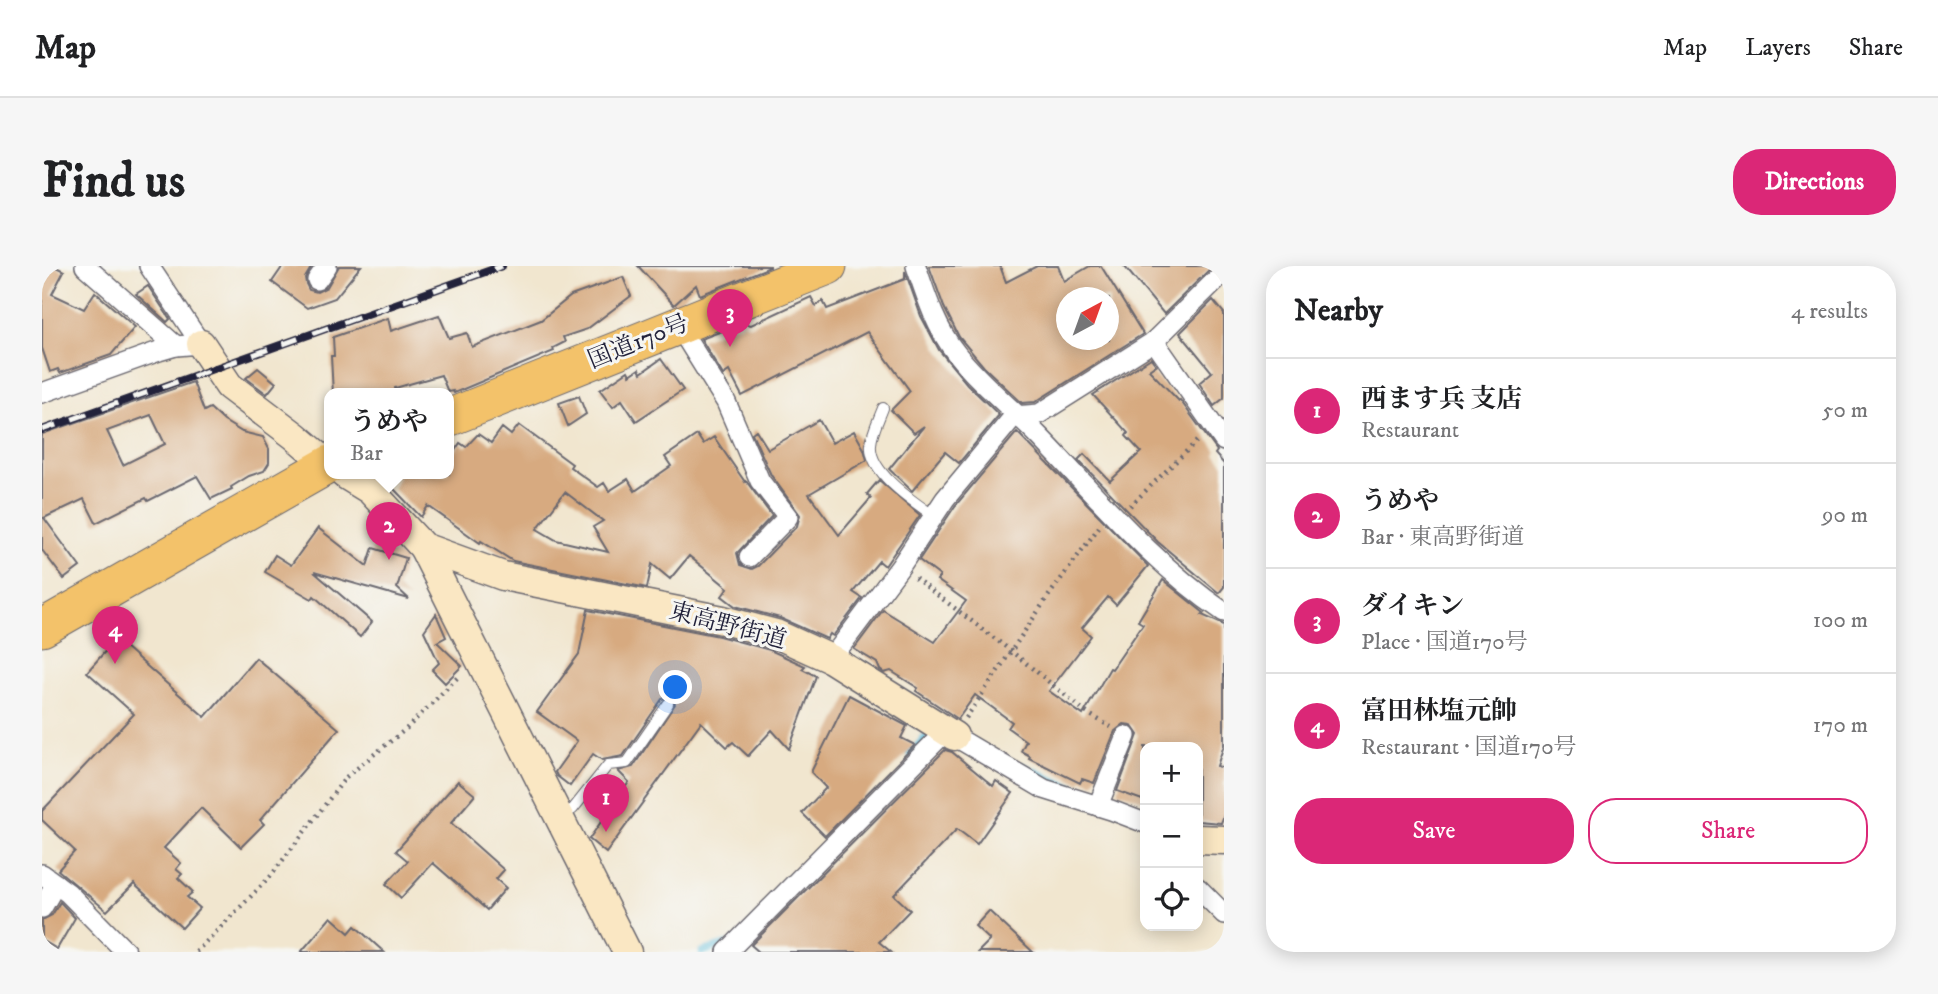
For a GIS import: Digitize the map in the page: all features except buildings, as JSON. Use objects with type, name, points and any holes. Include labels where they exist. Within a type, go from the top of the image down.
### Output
[{"type":"highway","name":"国道170号","points":[[454,416],[828,266]]},
{"type":"highway","points":[[42,628],[324,472]]},
{"type":"street","name":"東高野街道","points":[[85,266],[189,345],[229,386],[324,460]]},
{"type":"street","points":[[42,393],[189,345],[149,266]]},
{"type":"street","points":[[916,266],[932,310],[954,351],[1113,516],[1202,597],[1224,612]]},
{"type":"street","points":[[831,659],[900,567],[945,499],[1014,416],[1039,414],[1154,341],[1224,272]]},
{"type":"street","points":[[678,325],[726,402],[760,481],[788,517],[749,557]]},
{"type":"street","points":[[1154,341],[1220,427]]},
{"type":"street","name":"東高野街道","points":[[352,479],[369,490],[423,547],[503,576],[776,634],[831,659],[1044,789],[1140,821]]},
{"type":"street","points":[[423,547],[627,952]]},
{"type":"street","points":[[727,952],[950,734]]},
{"type":"street","points":[[1098,806],[1126,736]]},
{"type":"street","points":[[1203,839],[1224,840]]},
{"type":"street","points":[[42,908],[49,879],[68,893],[126,952]]},
{"type":"street","points":[[1203,893],[1224,914]]},
{"type":"lane","points":[[883,408],[871,444],[872,460],[885,476],[934,516]]},
{"type":"lane","points":[[559,817],[573,809],[608,765],[626,763],[668,704]]},
{"type":"path","points":[[950,734],[1012,651],[1106,516],[1121,515],[1220,427]]},
{"type":"path","points":[[900,567],[1012,651],[1087,713],[1126,736]]},
{"type":"path","points":[[196,952],[270,877],[346,777],[407,728],[461,674],[482,665]]},
{"type":"waterway","points":[[910,754],[926,736],[935,733]]},
{"type":"waterway","points":[[1022,766],[1088,793]]},
{"type":"waterway","points":[[1106,798],[1140,810]]},
{"type":"waterway","points":[[702,952],[727,944]]},
{"type":"railway","points":[[42,430],[502,266]]},
{"type":"place","name":"ダイキン","points":[[730,347]]},
{"type":"place","name":"うめや","points":[[389,560]]},
{"type":"place","name":"富田林塩元帥","points":[[115,664]]},
{"type":"place","name":"西ます兵 支店","points":[[606,832]]}]
